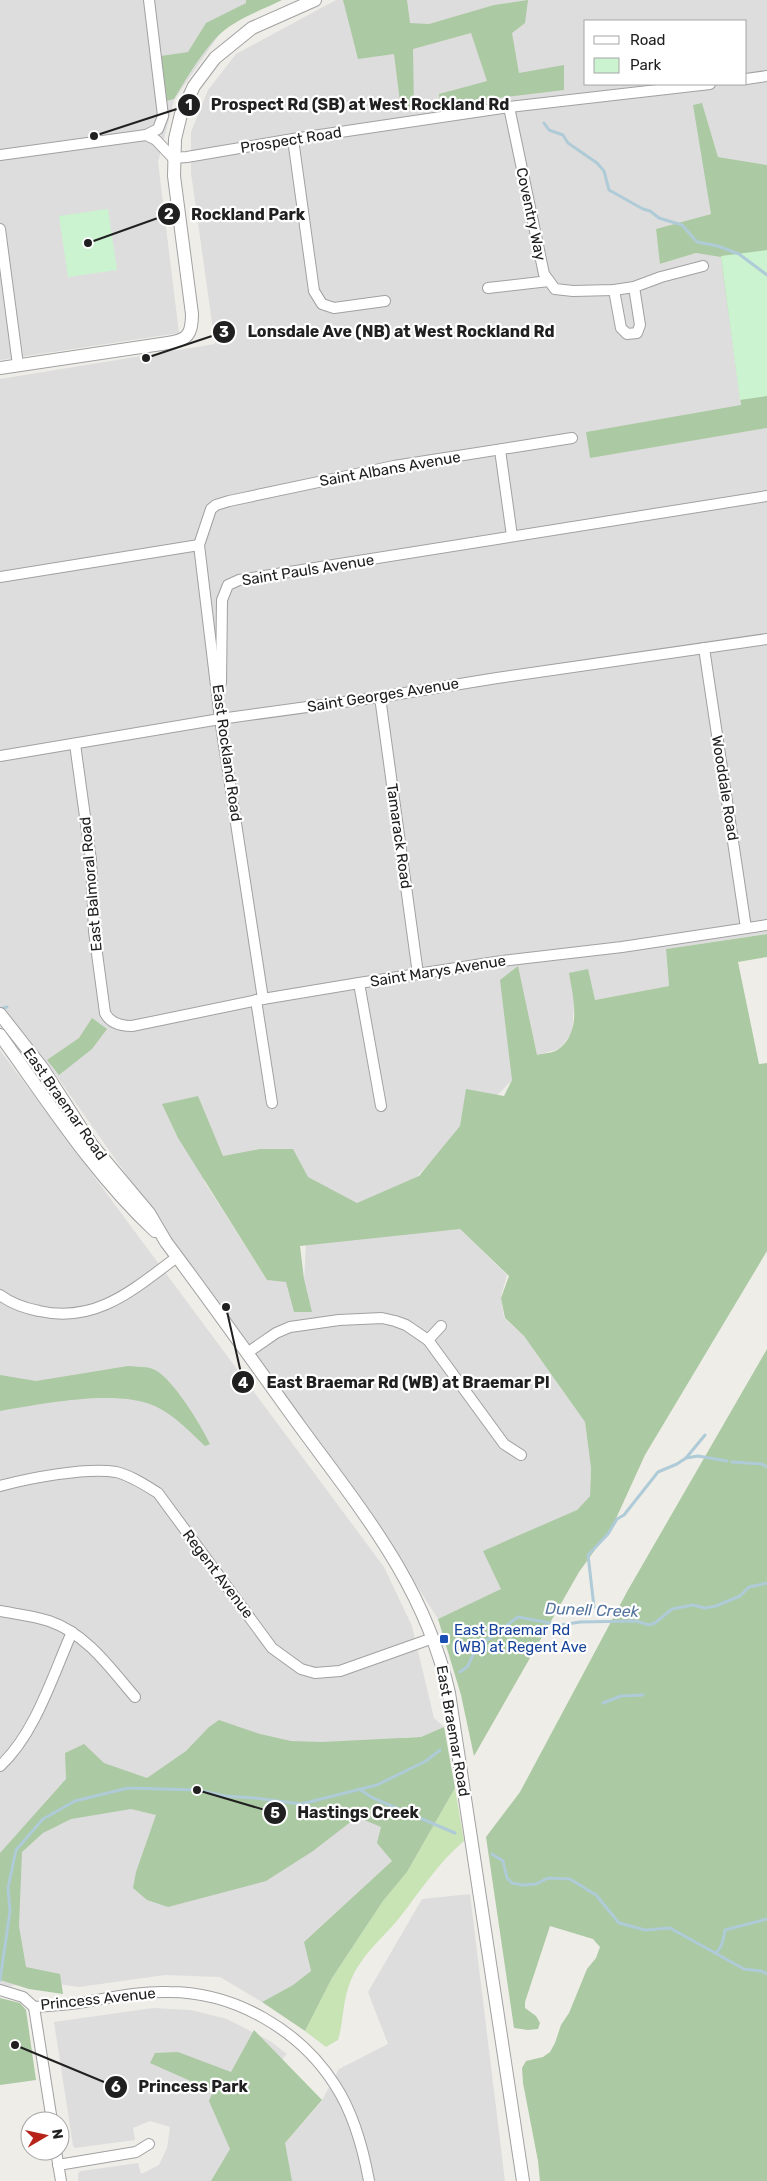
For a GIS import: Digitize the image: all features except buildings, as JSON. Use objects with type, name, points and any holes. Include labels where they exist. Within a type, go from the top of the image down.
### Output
[{"type":"street","points":[[0,155],[146,135],[158,129],[163,116],[149,0]]},
{"type":"street","points":[[0,368],[168,343],[187,336],[192,328],[192,314],[173,158],[181,114],[194,86],[215,58],[252,28],[315,0]]},
{"type":"street","points":[[747,79],[767,76]]},
{"type":"street","name":"Prospect Road","points":[[173,158],[509,107],[701,85]]},
{"type":"street","name":"Coventry Way","points":[[509,107],[544,274],[555,289],[614,290],[634,287],[661,277],[703,266]]},
{"type":"street","points":[[146,135],[156,140],[173,158]]},
{"type":"street","points":[[293,139],[314,291],[322,304],[334,308],[385,300]]},
{"type":"street","points":[[0,229],[18,365]]},
{"type":"street","points":[[488,288],[550,281]]},
{"type":"street","points":[[614,290],[620,328],[627,334],[637,333],[640,325],[634,287]]},
{"type":"street","name":"Saint Albans Avenue","points":[[210,509],[230,501],[394,466],[572,438]]},
{"type":"street","points":[[500,450],[512,536]]},
{"type":"street","name":"Saint Pauls Avenue","points":[[220,708],[223,661],[222,600],[228,585],[239,580],[767,496]]},
{"type":"street","name":"East Rockland Road","points":[[210,509],[199,545],[220,719],[272,1103]]},
{"type":"street","points":[[0,577],[199,545]]},
{"type":"street","name":"Saint Georges Avenue","points":[[0,756],[220,719],[767,639]]},
{"type":"street","name":"Wooddale Road","points":[[704,648],[746,928]]},
{"type":"street","name":"Tamarack Road","points":[[380,697],[418,974]]},
{"type":"street","name":"East Balmoral Road","points":[[75,744],[91,860],[94,931],[105,1013],[112,1022]]},
{"type":"street","name":"Saint Marys Avenue","points":[[112,1022],[132,1026],[259,1000],[359,983],[502,961],[622,947],[767,925]]},
{"type":"street","points":[[359,983],[381,1106]]},
{"type":"street","name":"East Braemar Road","points":[[0,1014],[43,1069],[92,1145],[149,1212],[166,1242],[391,1551],[414,1594],[433,1638],[449,1693],[523,2181]]},
{"type":"street","name":"East Braemar Road","points":[[0,1035],[85,1154],[134,1212],[166,1242]]},
{"type":"street","points":[[0,1295],[24,1308],[54,1315],[72,1315],[108,1304],[124,1295],[177,1257]]},
{"type":"street","points":[[247,1353],[276,1333],[290,1326],[339,1320],[382,1318],[406,1325],[428,1340],[504,1444],[521,1455]]},
{"type":"street","points":[[428,1340],[440,1326]]},
{"type":"street","name":"Regent Avenue","points":[[0,1486],[23,1480],[92,1471],[117,1472],[136,1480],[158,1493],[272,1648],[301,1669],[315,1673],[340,1671],[433,1638]]},
{"type":"street","points":[[0,1611],[49,1621],[72,1632],[87,1643],[135,1697]]},
{"type":"street","points":[[0,1766],[17,1748],[28,1729],[72,1632]]},
{"type":"street","name":"Princess Avenue","points":[[0,1990],[23,1997],[34,2007],[78,2003],[141,1992],[190,1992],[219,1999],[266,2019],[290,2035],[336,2086],[356,2128],[369,2181]]},
{"type":"street","points":[[34,2007],[50,2111]]},
{"type":"street","points":[[58,2165],[136,2152],[149,2144]]},
{"type":"street","points":[[57,2161],[61,2181]]},
{"type":"shaded area","points":[[0,0],[276,0],[230,19],[174,100],[158,162],[179,333],[0,360]]},
{"type":"shaded area","points":[[336,0],[767,0],[767,165],[718,157],[702,104],[711,214],[656,229],[661,264],[696,253],[721,256],[741,406],[586,432],[590,457],[767,428],[767,934],[666,949],[669,986],[574,1004],[572,1033],[559,1049],[537,1055],[418,1175],[461,1230],[507,1275],[501,1296],[504,1318],[524,1336],[585,1422],[591,1468],[590,1496],[502,1589],[438,1619],[415,1583],[51,1068],[0,1007],[0,379],[215,344],[191,173],[191,132],[208,90],[236,54]],"holes":[[[259,1150],[309,1190],[304,1281],[267,1280],[204,1181]]]},
{"type":"shaded area","points":[[0,1050],[384,1567],[412,1626],[434,1718],[444,1727],[421,1737],[404,1737],[381,1827],[392,1861],[304,1942],[311,1971],[293,1985],[262,2002],[220,1977],[165,1975],[79,1987],[37,1981],[0,1988]]},
{"type":"shaded area","points":[[470,1894],[505,2181],[291,2181],[284,2144],[321,2102],[339,2069],[388,2044],[368,1992],[422,1899]]},
{"type":"shaded area","points":[[153,2008],[191,2010],[227,2019],[270,2041],[287,2054],[249,2095],[229,2152],[212,2181],[78,2181],[78,2173],[81,2171],[138,2163],[141,2174],[159,2165],[167,2148],[170,2127],[150,2121],[133,2128],[135,2140],[75,2148],[73,2146],[70,2111],[68,2111],[54,2022]]},
{"type":"green space","points":[[246,0],[282,0],[247,16],[222,32],[198,61],[174,99],[166,101],[161,56],[188,52],[206,23],[246,3]]},
{"type":"green space","points":[[343,0],[407,0],[410,23],[429,24],[494,5],[528,0],[525,23],[512,33],[519,73],[564,65],[564,90],[440,105],[439,94],[487,81],[471,33],[413,49],[414,108],[401,110],[394,54],[358,59]]},
{"type":"green space","points":[[702,103],[718,157],[767,165],[767,428],[590,458],[586,432],[741,405],[721,257],[696,253],[660,264],[656,229],[711,214],[693,105]]},
{"type":"green space","points":[[108,209],[117,270],[68,277],[59,216]]},
{"type":"green space","points":[[767,250],[767,396],[740,400],[721,256]]},
{"type":"green space","points":[[767,934],[767,957],[738,962],[759,1064],[767,1063],[767,1251],[645,1455],[613,1525],[579,1572],[474,1756],[461,1695],[438,1619],[501,1589],[483,1551],[577,1510],[590,1496],[591,1468],[585,1422],[524,1336],[505,1318],[501,1298],[509,1276],[460,1229],[300,1246],[304,1279],[312,1312],[294,1312],[286,1282],[267,1280],[178,1138],[162,1104],[198,1096],[223,1156],[260,1149],[293,1149],[308,1177],[357,1203],[419,1176],[460,1126],[466,1089],[504,1096],[512,1080],[500,980],[518,966],[537,1055],[558,1050],[567,1041],[571,1032],[574,1023],[574,1003],[569,973],[588,969],[595,1000],[669,986],[666,949]]},
{"type":"green space","points":[[92,1018],[107,1029],[92,1049],[59,1075],[47,1060],[79,1038]]},
{"type":"green space","points":[[767,1349],[767,2181],[540,2181],[522,2068],[526,2061],[543,2057],[550,2052],[587,1969],[596,1958],[600,1947],[593,1939],[550,1926],[525,2002],[525,2008],[536,2016],[540,2023],[538,2029],[514,2028],[486,1837],[520,1792],[628,1590]]},
{"type":"green space","points":[[128,1366],[149,1368],[162,1375],[186,1403],[210,1444],[205,1446],[170,1415],[157,1407],[141,1401],[101,1398],[80,1399],[0,1411],[0,1375],[36,1381]]},
{"type":"green space","points":[[219,1720],[260,1734],[291,1741],[322,1742],[421,1737],[444,1727],[455,1788],[407,1872],[383,1901],[332,1978],[305,2031],[262,2002],[293,1985],[311,1971],[304,1942],[392,1861],[377,1843],[381,1827],[357,1817],[313,1851],[266,1881],[168,1907],[147,1900],[133,1888],[136,1872],[156,1815],[131,1809],[71,1819],[43,1833],[22,1852],[19,1926],[26,1967],[60,1974],[63,1994],[29,1989],[0,1980],[0,1853],[66,1779],[65,1753],[84,1744],[104,1763],[147,1778],[186,1751],[209,1727]]},
{"type":"green space","points":[[455,1788],[464,1841],[438,1868],[400,1917],[361,1962],[348,1988],[338,2040],[326,2047],[305,2031],[332,1978],[383,1901],[407,1872]]},
{"type":"green space","points":[[0,1998],[20,2003],[26,2010],[36,2080],[0,2085]]},
{"type":"green space","points":[[254,2030],[322,2100],[285,2143],[292,2181],[211,2181],[230,2149],[209,2101],[213,2091],[150,2063],[155,2053],[178,2052],[231,2072]]},
{"type":"waterway","points":[[544,123],[549,130],[563,135],[568,143],[597,163],[604,171],[609,190],[650,211],[659,218],[682,225],[697,242],[718,246],[739,254],[767,275]]},
{"type":"waterway","points":[[3,1008],[7,1007]]},
{"type":"waterway","points":[[594,1607],[588,1555],[608,1534],[617,1519],[624,1515],[658,1472],[686,1458],[705,1435]]},
{"type":"waterway","points":[[686,1458],[698,1456],[727,1461]]},
{"type":"waterway","points":[[732,1462],[762,1464],[767,1467]]},
{"type":"waterway","name":"Dunell Creek","points":[[460,1672],[468,1666],[476,1648],[518,1617],[561,1625],[580,1622],[636,1621],[649,1625],[655,1623],[672,1609],[693,1605],[705,1608],[716,1606],[740,1596],[749,1587],[767,1583]]},
{"type":"waterway","points":[[603,1703],[621,1696],[643,1695]]},
{"type":"waterway","points":[[0,1980],[10,1911],[8,1888],[16,1850],[43,1819],[75,1801],[128,1788],[197,1790],[225,1796],[301,1804],[377,1785],[426,1761],[440,1750]]},
{"type":"waterway","points":[[359,1789],[373,1798],[455,1833]]},
{"type":"waterway","points":[[492,1854],[503,1861],[507,1878],[512,1883],[522,1885],[536,1884],[548,1878],[570,1879],[596,1895],[619,1923],[645,1930],[670,1928],[744,1969],[761,1971],[767,1974]]},
{"type":"waterway","points":[[715,1953],[721,1946],[725,1930],[767,1919]]},
{"type":"place","name":"Prospect Rd (SB) at West Rockland Rd","points":[[94,136]]},
{"type":"place","name":"Rockland Park","points":[[88,243]]},
{"type":"place","name":"Lonsdale Ave (NB) at West Rockland Rd","points":[[146,358]]},
{"type":"place","name":"East Braemar Rd (WB) at Braemar Pl","points":[[226,1307]]},
{"type":"place","name":"East Braemar Rd (WB) at Regent Ave","points":[[444,1639]]},
{"type":"place","name":"Hastings Creek","points":[[197,1790]]},
{"type":"place","name":"Princess Park","points":[[15,2045]]}]
